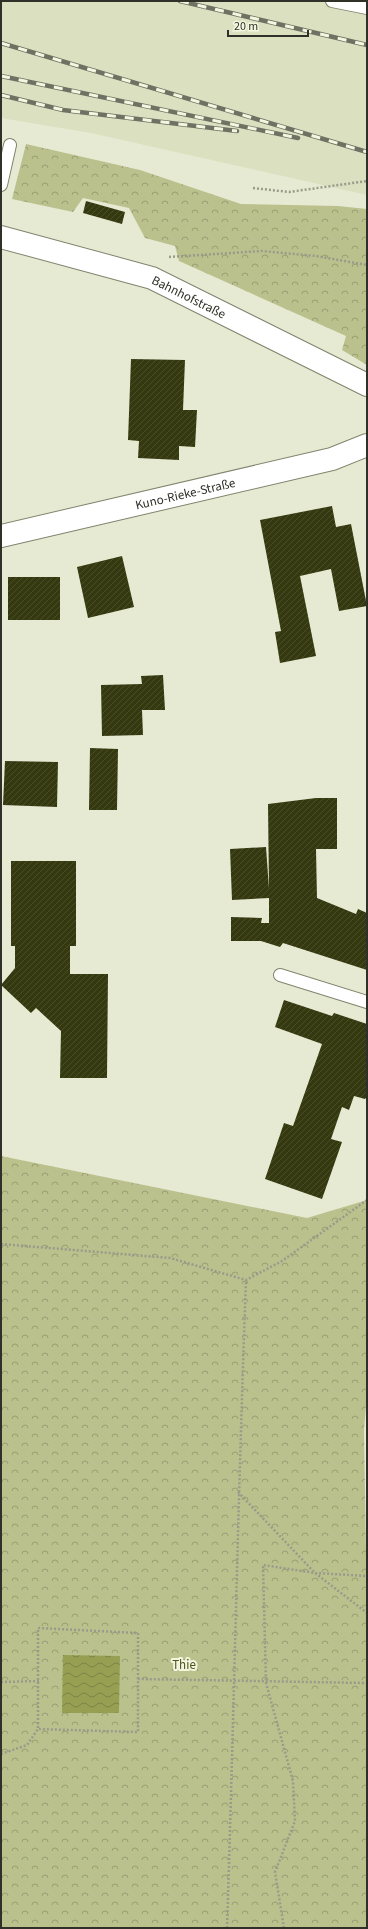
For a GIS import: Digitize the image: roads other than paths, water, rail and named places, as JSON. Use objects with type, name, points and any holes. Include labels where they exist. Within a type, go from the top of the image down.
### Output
[{"type":"street","name":"Bahnhofstraße","points":[[1,237],[152,278],[367,385]]},
{"type":"street","name":"Kuno-Rieke-Straße","points":[[1,536],[332,459],[367,445]]},
{"type":"lane","points":[[332,1],[367,8]]},
{"type":"lane","points":[[1,184],[10,145]]},
{"type":"lane","points":[[280,975],[367,1002]]},
{"type":"water","points":[[63,1655],[120,1656],[119,1713],[62,1713]]},
{"type":"railway","points":[[180,1],[367,45]]},
{"type":"railway","points":[[1,43],[367,152]]},
{"type":"railway","points":[[1,76],[298,138]]},
{"type":"railway","points":[[1,95],[63,110],[237,131]]},
{"type":"park label","name":"Thie","points":[[184,1664]]}]
